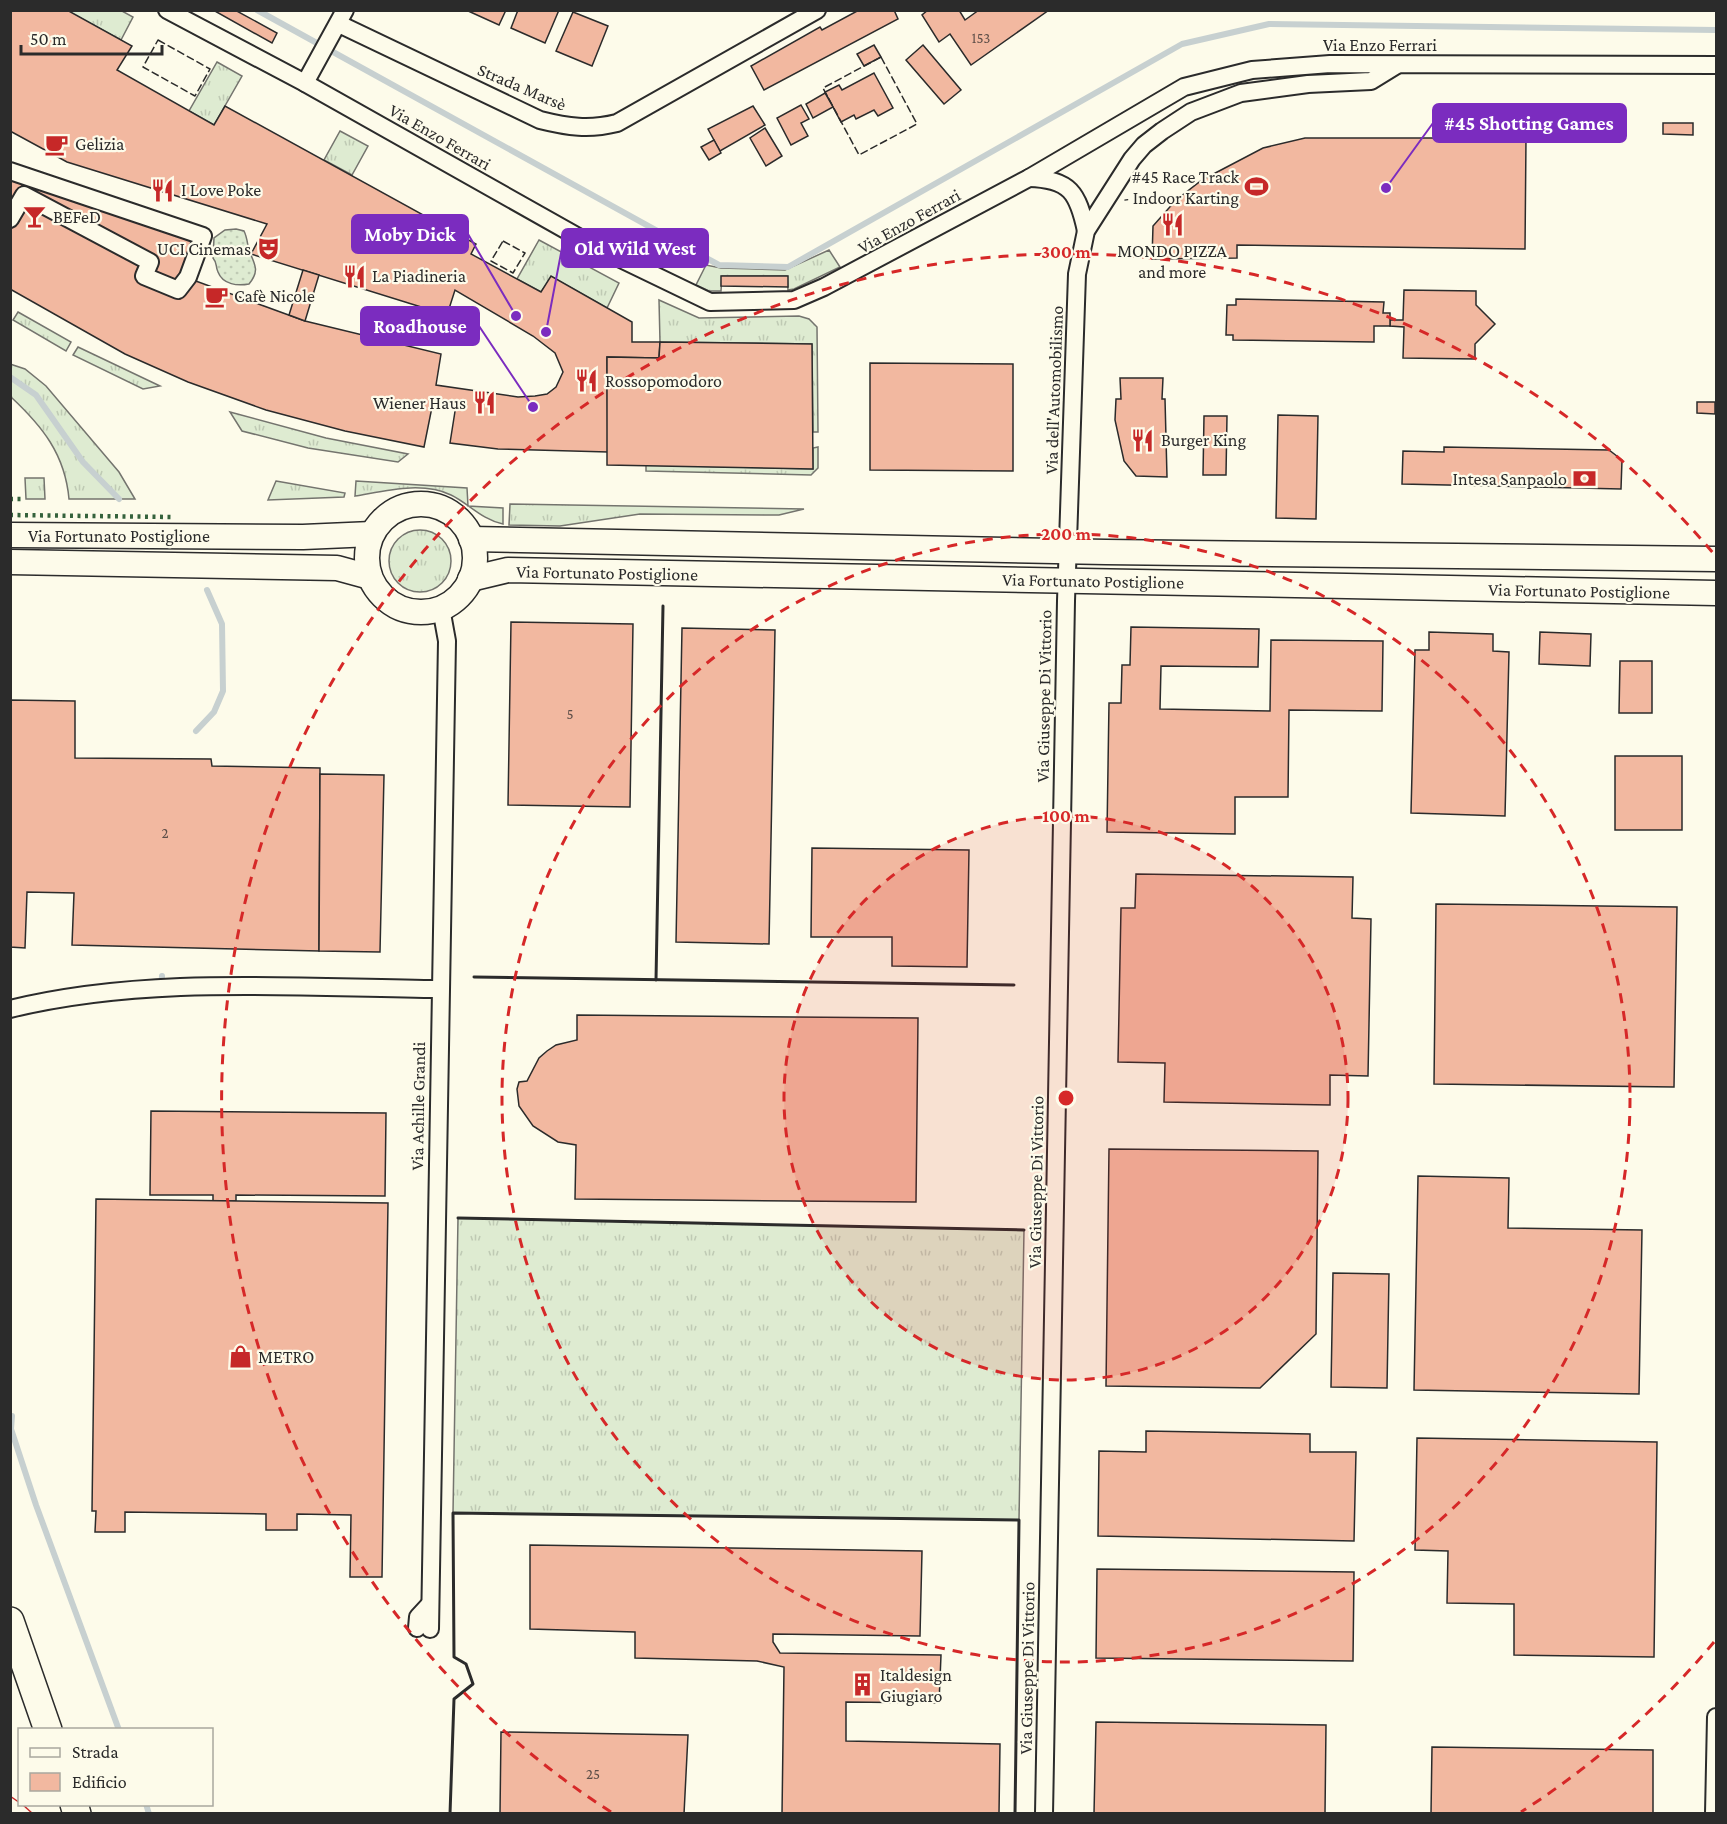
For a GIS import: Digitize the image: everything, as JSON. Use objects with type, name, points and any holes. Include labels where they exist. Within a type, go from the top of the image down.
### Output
[{"type":"main road","points":[[10,1621],[47,1728]]},
{"type":"street","name":"Via Enzo Ferrari","points":[[167,10],[305,83],[596,247],[710,302],[794,300],[847,277],[1029,178],[1184,87],[1252,70],[1288,65],[1716,65]]},
{"type":"street","name":"Strada Marsè","points":[[339,23],[540,120],[570,128],[594,128],[617,123],[817,10]]},
{"type":"street","points":[[305,83],[339,23]]},
{"type":"street","name":"Via dell'Automobilismo","points":[[1067,551],[1077,274],[1086,231],[1132,159],[1144,145],[1191,112],[1241,93],[1308,84],[1371,81],[1397,64]]},
{"type":"street","points":[[10,171],[203,236],[188,277],[178,290],[144,276],[150,262],[24,195],[10,219]]},
{"type":"street","name":"Via dell'Automobilismo","points":[[1029,178],[1052,178],[1068,188],[1078,203],[1086,231]]},
{"type":"street","points":[[424,504],[437,506],[458,518],[471,539],[474,566],[470,579],[456,599],[441,608],[410,611],[393,604],[379,593],[370,577],[367,548],[372,534],[379,523],[400,508],[424,504]]},
{"type":"street","name":"Via Fortunato Postiglione","points":[[10,535],[303,537],[372,534]]},
{"type":"street","name":"Via Fortunato Postiglione","points":[[471,539],[1067,551],[1716,559]]},
{"type":"street","name":"Via Giuseppe Di Vittorio","points":[[1044,1814],[1067,551]]},
{"type":"street","name":"Via Fortunato Postiglione","points":[[10,562],[338,568],[370,577]]},
{"type":"street","name":"Via Fortunato Postiglione","points":[[470,579],[508,570],[1716,593]]},
{"type":"street","name":"Via Achille Grandi","points":[[423,1628],[430,1604],[447,640],[441,608]]},
{"type":"street","points":[[10,1009],[66,996],[122,990],[440,989]]},
{"type":"street","points":[[1714,1814],[1716,1717]]},
{"type":"green space","points":[[67,11],[122,11],[133,17],[121,40]]},
{"type":"green space","points":[[217,62],[242,76],[214,125],[189,111]]},
{"type":"green space","points":[[340,131],[368,146],[352,175],[324,160]]},
{"type":"green space","points":[[225,230],[244,231],[255,265],[254,276],[249,284],[236,285],[223,280],[213,258],[214,238]]},
{"type":"green space","points":[[539,240],[619,283],[607,308],[552,277],[541,292],[517,279]]},
{"type":"green space","points":[[829,250],[840,267],[794,289],[788,290],[787,276],[722,276],[721,291],[709,291],[696,285],[706,265],[721,268],[785,270]]},
{"type":"green space","points":[[659,300],[699,318],[799,316],[809,319],[817,327],[818,432],[813,432],[812,344],[660,342]]},
{"type":"green space","points":[[18,312],[71,342],[66,351],[13,320]]},
{"type":"green space","points":[[78,347],[160,386],[143,389],[73,355]]},
{"type":"green space","points":[[10,364],[25,369],[46,386],[119,472],[135,499],[69,499],[63,468],[50,442],[33,419],[11,397]]},
{"type":"green space","points":[[230,412],[326,438],[408,454],[398,462],[308,448],[242,431]]},
{"type":"green space","points":[[818,447],[818,468],[811,475],[646,471],[646,465],[813,469],[813,448]]},
{"type":"green space","points":[[25,478],[44,478],[45,499],[26,499]]},
{"type":"green space","points":[[276,481],[345,493],[344,497],[268,500]]},
{"type":"green space","points":[[356,481],[467,488],[468,506],[451,495],[428,489],[403,488],[355,496]]},
{"type":"green space","points":[[510,504],[804,509],[779,515],[640,514],[560,526],[509,525]]},
{"type":"green space","points":[[469,506],[503,508],[503,524],[488,519]]},
{"type":"green space","points":[[414,530],[426,530],[442,539],[449,549],[451,561],[449,573],[442,583],[426,592],[414,592],[403,587],[394,578],[389,567],[389,555],[394,544],[403,535]]},
{"type":"green space","points":[[458,1218],[1024,1230],[1019,1520],[453,1513]]},
{"type":"building","points":[[10,10],[67,10],[132,46],[117,70],[214,125],[225,106],[476,244],[471,254],[541,292],[551,276],[632,322],[632,342],[660,342],[659,358],[607,357],[608,452],[498,449],[450,443],[456,405],[433,402],[424,447],[345,431],[266,410],[188,382],[125,354],[10,289],[10,171],[203,236],[193,280],[305,321],[441,354],[436,385],[518,397],[535,396],[547,394],[556,387],[563,372],[555,353],[533,336],[455,290],[447,315],[251,254],[267,224],[67,162],[10,131]]},
{"type":"building","points":[[213,10],[235,10],[277,33],[272,43]]},
{"type":"building","points":[[466,10],[506,10],[499,25]]},
{"type":"building","points":[[518,10],[559,10],[545,43],[511,28]]},
{"type":"building","points":[[859,10],[894,10],[898,19],[764,90],[751,66],[820,27],[822,30]]},
{"type":"building","points":[[928,10],[959,10],[965,20],[979,10],[1049,10],[971,65],[950,34],[939,42],[922,15]]},
{"type":"building","points":[[573,12],[608,26],[592,66],[556,51]]},
{"type":"building","points":[[874,45],[881,57],[864,66],[857,54]]},
{"type":"building","points":[[923,45],[961,90],[944,104],[906,60]]},
{"type":"building","points":[[874,73],[893,108],[878,116],[874,110],[856,119],[854,115],[841,122],[825,92],[839,85],[842,90]]},
{"type":"building","points":[[825,93],[833,107],[813,118],[806,104]]},
{"type":"building","points":[[801,105],[809,119],[801,123],[808,136],[791,145],[777,118]]},
{"type":"building","points":[[753,106],[765,125],[720,151],[708,129]]},
{"type":"building","points":[[1663,123],[1693,123],[1693,135],[1663,134]]},
{"type":"building","points":[[765,128],[782,156],[766,166],[750,138]]},
{"type":"building","points":[[1305,138],[1526,138],[1525,249],[1237,245],[1237,258],[1152,259],[1153,226],[1176,200],[1202,180],[1263,148]]},
{"type":"building","points":[[714,140],[721,153],[709,160],[701,147]]},
{"type":"building","points":[[303,270],[319,275],[305,321],[289,315]]},
{"type":"building","points":[[721,276],[788,276],[788,287],[721,286]]},
{"type":"building","points":[[1404,290],[1476,291],[1476,305],[1495,324],[1475,344],[1475,359],[1403,358],[1404,327],[1390,326],[1390,320],[1403,320]]},
{"type":"building","points":[[1236,299],[1384,302],[1383,313],[1390,313],[1390,326],[1374,326],[1374,342],[1233,340],[1233,335],[1226,335],[1227,305],[1236,305]]},
{"type":"building","points":[[660,342],[812,344],[813,469],[607,465],[607,357],[659,358]]},
{"type":"building","points":[[870,363],[1013,364],[1013,471],[870,470]]},
{"type":"building","name":"Burger King","points":[[1120,378],[1163,378],[1162,399],[1165,399],[1167,477],[1136,476],[1124,461],[1115,420],[1116,399],[1121,399]]},
{"type":"building","points":[[1697,402],[1715,402],[1715,414],[1697,413]]},
{"type":"building","points":[[1278,415],[1318,416],[1316,519],[1276,518]]},
{"type":"building","points":[[1204,416],[1227,416],[1226,475],[1203,475]]},
{"type":"building","points":[[1444,447],[1609,450],[1622,460],[1621,489],[1402,484],[1403,451],[1444,452]]},
{"type":"building","points":[[511,622],[633,624],[630,807],[508,805]]},
{"type":"building","points":[[1131,627],[1259,629],[1258,667],[1161,666],[1160,709],[1270,711],[1271,640],[1383,641],[1382,711],[1289,710],[1288,797],[1235,797],[1235,834],[1107,832],[1109,703],[1121,703],[1122,665],[1130,665]]},
{"type":"building","points":[[682,628],[775,630],[769,944],[676,942]]},
{"type":"building","points":[[1429,632],[1493,634],[1493,651],[1509,652],[1505,816],[1411,813],[1415,650],[1429,650]]},
{"type":"building","points":[[1540,632],[1591,634],[1590,666],[1539,664]]},
{"type":"building","points":[[1620,661],[1652,661],[1652,713],[1619,713]]},
{"type":"building","points":[[10,700],[75,701],[75,758],[211,759],[212,766],[320,768],[319,951],[72,945],[74,893],[27,892],[25,948],[10,947]]},
{"type":"building","points":[[1615,756],[1682,756],[1682,830],[1615,830]]},
{"type":"building","points":[[320,774],[384,775],[380,952],[319,951]]},
{"type":"building","points":[[812,848],[969,850],[967,967],[892,966],[892,937],[811,937]]},
{"type":"building","points":[[1136,874],[1353,877],[1352,918],[1371,919],[1368,1076],[1330,1075],[1330,1105],[1164,1102],[1165,1063],[1118,1062],[1121,908],[1135,908]]},
{"type":"building","points":[[1436,904],[1677,907],[1674,1087],[1434,1084]]},
{"type":"building","points":[[577,1015],[918,1018],[916,1202],[575,1199],[576,1145],[558,1142],[533,1126],[519,1106],[517,1089],[519,1082],[527,1081],[539,1058],[547,1051],[556,1045],[577,1040]]},
{"type":"building","points":[[151,1111],[386,1113],[385,1196],[236,1195],[236,1201],[213,1201],[213,1195],[150,1195]]},
{"type":"building","points":[[1109,1149],[1318,1151],[1316,1334],[1260,1388],[1106,1386]]},
{"type":"building","points":[[1418,1176],[1509,1178],[1508,1228],[1642,1230],[1639,1394],[1414,1390]]},
{"type":"building","name":"METRO","points":[[96,1199],[388,1203],[382,1577],[350,1577],[351,1515],[297,1514],[297,1530],[266,1530],[266,1514],[125,1512],[125,1532],[95,1532],[96,1511],[92,1511]]},
{"type":"building","points":[[1333,1273],[1389,1274],[1387,1388],[1331,1387]]},
{"type":"building","points":[[1146,1431],[1310,1434],[1310,1452],[1356,1452],[1354,1541],[1098,1536],[1099,1451],[1146,1452]]},
{"type":"building","points":[[1417,1438],[1657,1442],[1654,1657],[1514,1655],[1514,1604],[1447,1603],[1448,1551],[1415,1550]]},
{"type":"building","name":"Italdesign Giugiaro","points":[[530,1545],[922,1551],[920,1636],[773,1634],[773,1642],[780,1653],[941,1655],[939,1703],[846,1702],[846,1741],[1000,1744],[999,1814],[782,1814],[784,1667],[757,1661],[635,1658],[635,1632],[530,1629]]},
{"type":"building","points":[[1097,1569],[1354,1572],[1353,1661],[1096,1658]]},
{"type":"building","points":[[1096,1722],[1326,1725],[1325,1814],[1094,1814]]},
{"type":"building","points":[[501,1732],[688,1735],[684,1814],[500,1814]]},
{"type":"building","points":[[1432,1747],[1653,1750],[1653,1814],[1431,1814]]},
{"type":"waterway","points":[[257,10],[719,265],[788,267],[1182,44],[1269,24],[1716,30]]},
{"type":"waterway","points":[[10,377],[36,395],[83,462],[119,499]]},
{"type":"waterway","points":[[196,731],[214,712],[223,691],[222,624],[207,590]]},
{"type":"waterway","points":[[161,988],[162,976]]},
{"type":"waterway","points":[[12,1416],[11,1429],[36,1505],[118,1728]]},
{"type":"waterway","points":[[147,1806],[149,1814]]},
{"type":"hedge","points":[[10,499],[21,499]]},
{"type":"hedge","points":[[10,515],[171,517]]},
{"type":"fence","points":[[158,40],[210,69],[195,96],[143,67],[158,40]]},
{"type":"fence","points":[[881,57],[917,124],[859,155],[823,88],[881,57]]},
{"type":"fence","points":[[503,241],[525,253],[513,273],[491,261],[503,241]]},
{"type":"wall","points":[[656,980],[663,606]]},
{"type":"wall","points":[[474,977],[1014,985]]},
{"type":"wall","points":[[458,1218],[1024,1230]]},
{"type":"wall","points":[[450,1814],[454,1699],[473,1684],[466,1664],[454,1657],[453,1513],[1019,1520],[1015,1814]]},
{"type":"power","points":[[10,1796],[18,1802]]},
{"type":"power","points":[[24,1806],[33,1814]]},
{"type":"place","name":"Gelizia","points":[[57,144]]},
{"type":"place","name":"#45 Race Track - Indoor Karting","points":[[1257,187]]},
{"type":"place","name":"#45 Shotting Games","points":[[1386,188]]},
{"type":"place","name":"I Love Poke","points":[[163,190]]},
{"type":"place","name":"BEFeD","points":[[35,217]]},
{"type":"place","name":"MONDO PIZZA and more","points":[[1172,225]]},
{"type":"place","name":"UCI Cinemas","points":[[269,249]]},
{"type":"place","name":"La Piadineria","points":[[354,276]]},
{"type":"place","name":"Cafè Nicole","points":[[216,296]]},
{"type":"place","name":"Moby Dick","points":[[516,316]]},
{"type":"place","name":"Old Wild West","points":[[546,332]]},
{"type":"place","name":"Rossopomodoro","points":[[587,381]]},
{"type":"place","name":"Wiener Haus","points":[[484,403]]},
{"type":"place","name":"Roadhouse","points":[[533,407]]},
{"type":"place","name":"Burger King","points":[[1143,440]]},
{"type":"place","name":"Intesa Sanpaolo","points":[[1585,479]]},
{"type":"place","name":"METRO","points":[[240,1357]]},
{"type":"place","name":"Italdesign Giugiaro","points":[[862,1685]]}]
